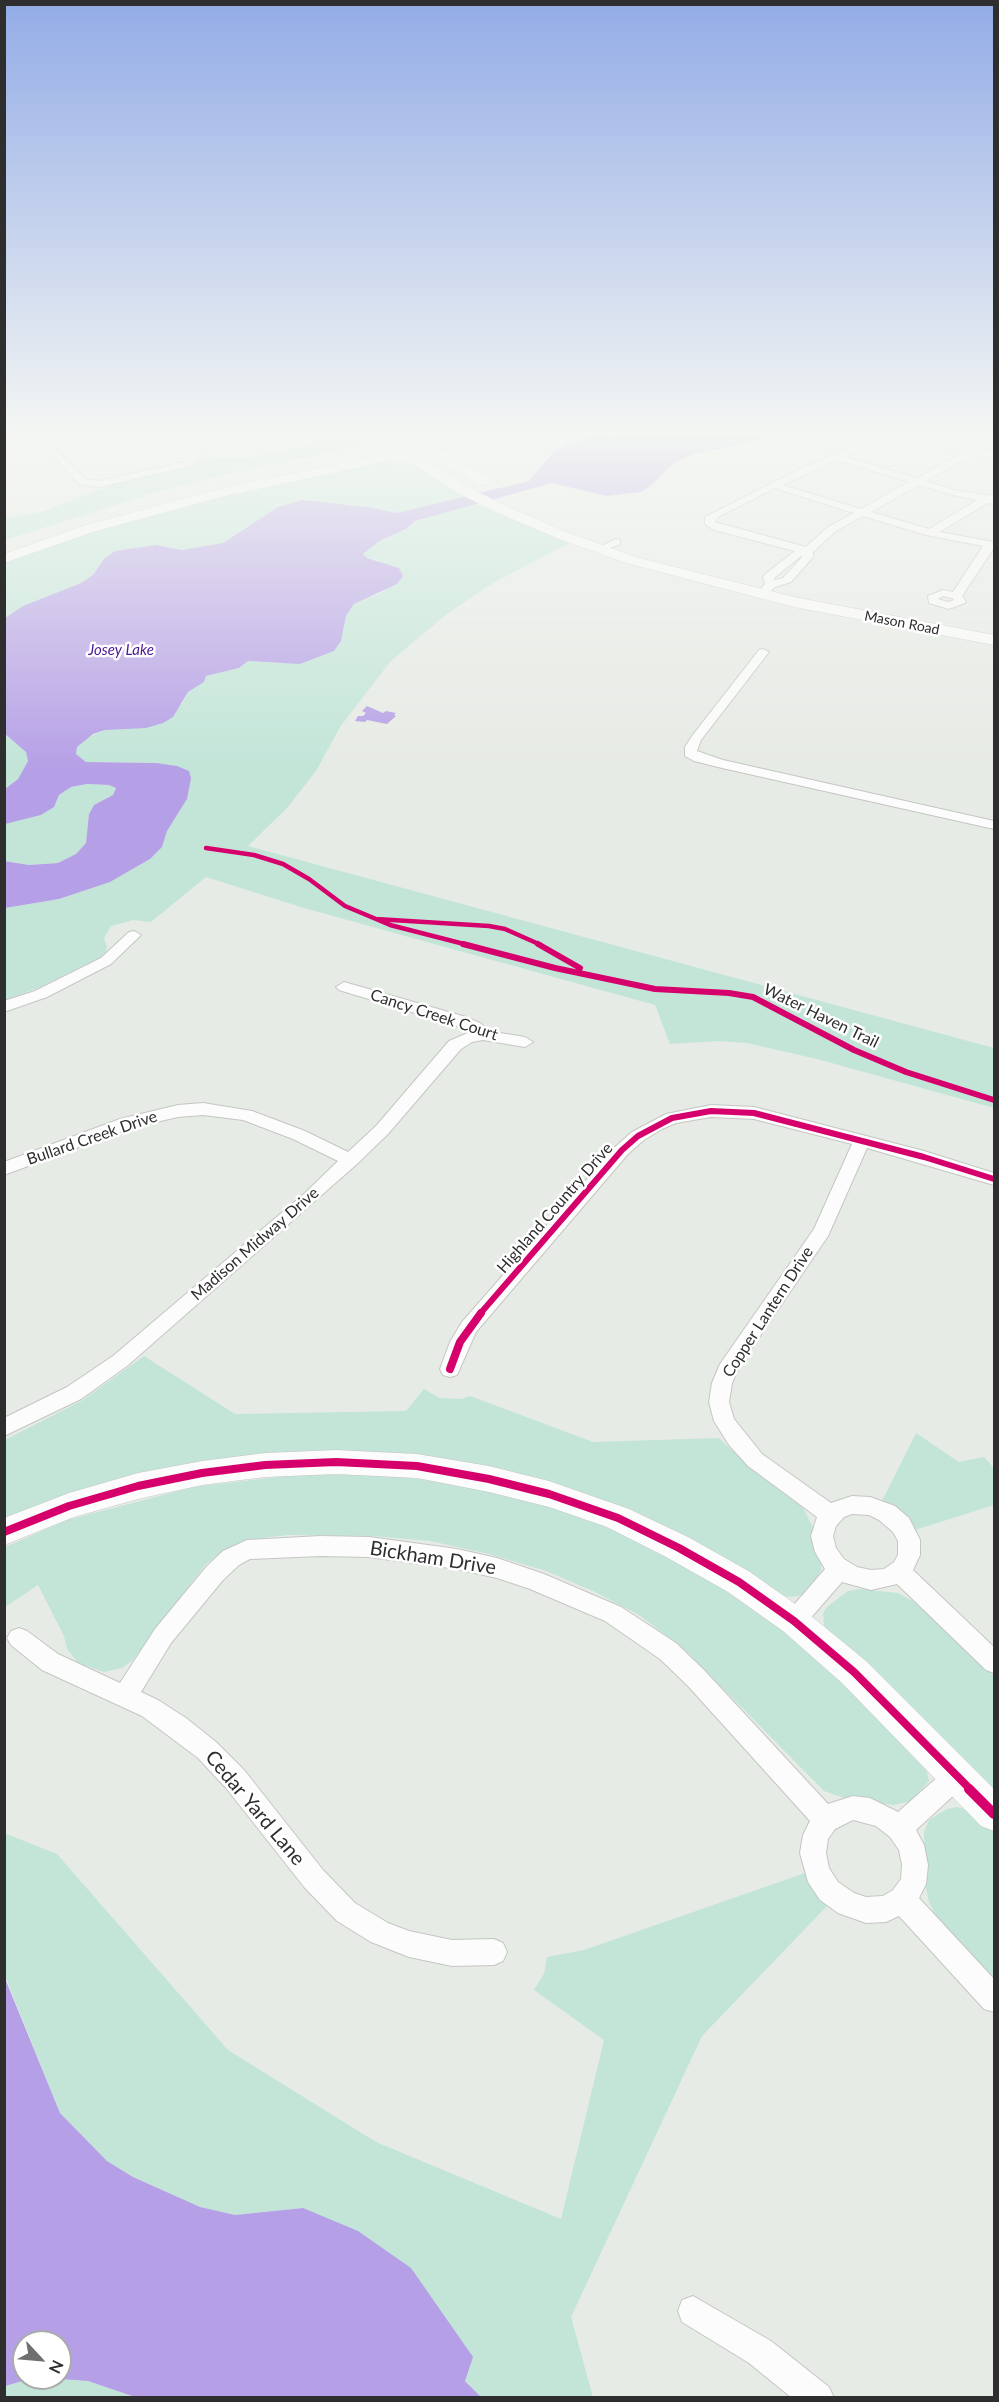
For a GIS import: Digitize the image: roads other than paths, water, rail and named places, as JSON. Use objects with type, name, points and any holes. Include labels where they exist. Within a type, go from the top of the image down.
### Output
[{"type":"main road","points":[[4,559],[37,547]]},
{"type":"main road","name":"Mason Road","points":[[595,547],[706,581],[994,628]]},
{"type":"main road","name":"Mason Road","points":[[633,547],[766,590],[994,640]]},
{"type":"main road","points":[[4,1532],[69,1506],[138,1486],[202,1473],[265,1465],[336,1462],[417,1466],[489,1479],[549,1494],[618,1518],[739,1582],[794,1622],[854,1672],[994,1814]]},
{"type":"street","points":[[600,549],[604,547]]},
{"type":"street","points":[[792,547],[807,551]]},
{"type":"street","points":[[807,551],[812,547]]},
{"type":"street","points":[[956,596],[990,547]]},
{"type":"street","points":[[766,590],[787,580],[809,555],[807,551]]},
{"type":"street","points":[[763,652],[690,747],[690,753],[699,759],[994,825]]},
{"type":"street","points":[[4,1007],[41,994],[106,961],[134,935]]},
{"type":"street","name":"Cancy Creek Court","points":[[344,987],[460,1021],[474,1027],[483,1035],[525,1042]]},
{"type":"street","name":"Madison Midway Drive","points":[[4,1428],[95,1380],[279,1226],[351,1160],[411,1098],[455,1046],[467,1038],[483,1035]]},
{"type":"street","name":"Bullard Creek Drive","points":[[4,1169],[126,1123],[155,1115],[203,1109],[226,1110],[262,1120],[351,1160]]},
{"type":"street","name":"Highland Country Drive","points":[[450,1368],[460,1342],[469,1327],[622,1150],[638,1136],[656,1125],[690,1113],[733,1110],[780,1118],[994,1179]]},
{"type":"street","name":"Copper Lantern Drive","points":[[832,1515],[755,1460],[730,1430],[718,1402],[722,1383],[730,1364],[822,1231],[862,1140]]},
{"type":"street","points":[[852,1505],[870,1506],[887,1513],[901,1525],[909,1540],[909,1555],[902,1569],[888,1578],[871,1580],[852,1576],[840,1569],[826,1552],[822,1536],[826,1522],[832,1515],[852,1505]]},
{"type":"street","name":"Bickham Drive","points":[[125,1696],[163,1636],[215,1573],[231,1558],[248,1550],[321,1546],[369,1547],[458,1558],[536,1581],[613,1614],[638,1629],[668,1651],[696,1678],[826,1820]]},
{"type":"street","points":[[794,1622],[840,1569]]},
{"type":"street","points":[[898,1572],[994,1662]]},
{"type":"street","name":"Cedar Yard Lane","points":[[19,1638],[50,1662],[125,1696],[177,1726],[207,1750],[235,1779],[314,1879],[346,1912],[380,1934],[409,1944],[452,1953],[494,1952]]},
{"type":"street","points":[[899,1828],[957,1776]]},
{"type":"street","points":[[853,1808],[870,1810],[885,1817],[899,1828],[910,1845],[915,1865],[912,1884],[902,1899],[886,1909],[866,1910],[847,1904],[829,1891],[817,1873],[813,1853],[816,1835],[826,1820],[838,1812],[853,1808]]},
{"type":"street","points":[[902,1899],[994,1999]]},
{"type":"street","points":[[693,2311],[760,2352],[818,2397]]},
{"type":"water","name":"Josey Lake","points":[[142,547],[167,547],[182,550],[199,547],[372,547],[363,554],[367,558],[399,568],[403,576],[397,584],[354,604],[346,616],[341,641],[334,651],[300,664],[248,661],[239,668],[206,676],[204,682],[188,692],[173,717],[163,723],[146,728],[105,730],[93,734],[77,747],[76,754],[86,762],[156,763],[177,766],[189,771],[191,778],[187,799],[167,831],[162,847],[150,859],[110,882],[59,899],[5,908],[4,861],[29,865],[58,863],[76,854],[86,843],[89,814],[94,805],[113,795],[116,788],[109,785],[87,784],[71,787],[59,795],[54,807],[41,815],[5,824],[5,789],[18,779],[28,761],[26,752],[5,734],[5,618],[23,606],[81,583],[93,575],[104,559],[115,551]]},
{"type":"water","points":[[367,706],[383,713],[386,711],[396,713],[394,715],[396,716],[387,724],[367,720],[365,722],[355,721],[358,716],[366,713],[362,711]]},
{"type":"water","points":[[4,1976],[60,2113],[107,2161],[133,2177],[200,2207],[235,2215],[303,2208],[358,2231],[411,2268],[473,2357],[465,2381],[481,2397],[135,2397],[88,2381],[72,2380],[72,2330],[12,2330],[12,2384],[5,2386]]}]
